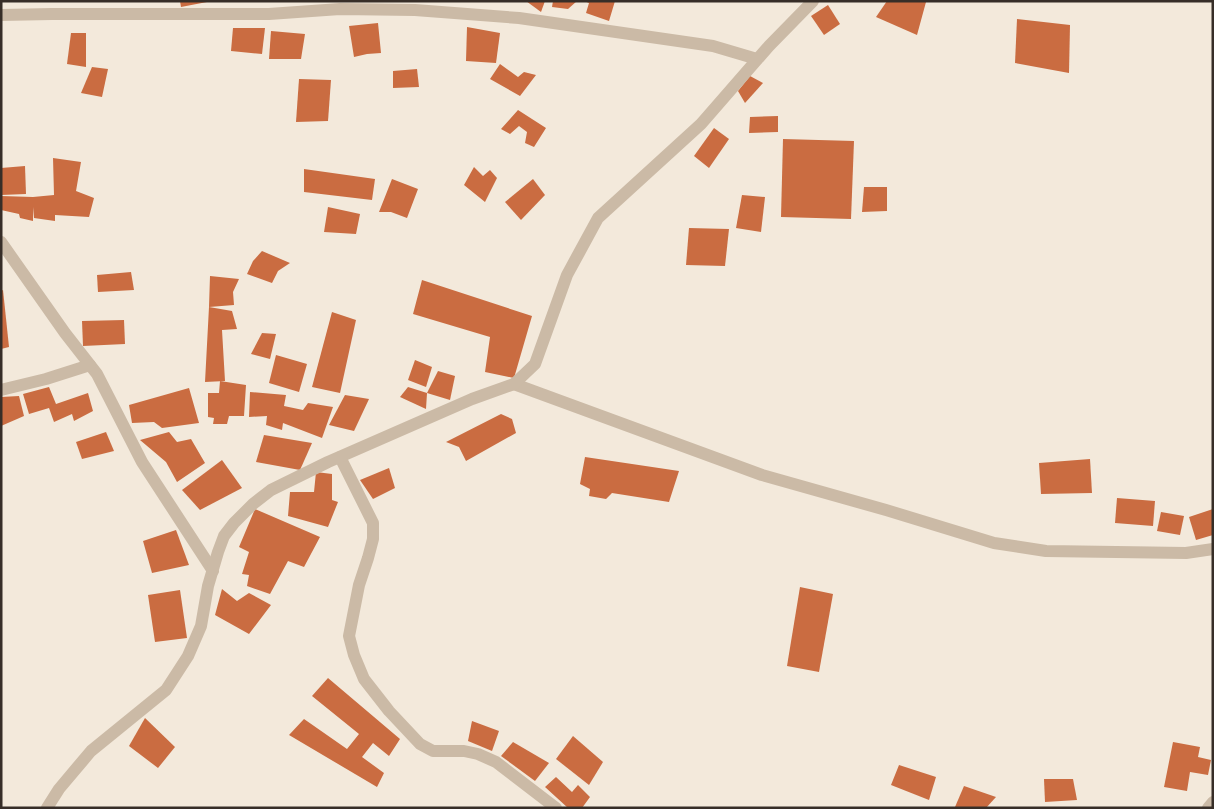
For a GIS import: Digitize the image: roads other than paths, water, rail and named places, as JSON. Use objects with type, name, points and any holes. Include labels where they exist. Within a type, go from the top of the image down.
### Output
[{"type":"street","points":[[47,808],[59,788],[91,751],[166,690],[188,656],[201,626],[212,571],[224,536],[253,504],[270,490],[340,457],[472,399],[514,384],[535,364],[567,275],[598,218],[701,124],[757,59],[813,1]]},
{"type":"street","points":[[1,15],[249,14],[340,9],[415,10],[519,18],[713,46],[757,59]]},
{"type":"street","points":[[1,242],[90,365],[108,394],[142,462],[212,571]]},
{"type":"street","points":[[1,390],[46,379],[90,365]]},
{"type":"street","points":[[514,384],[762,475],[994,543],[1046,551],[1186,553],[1213,548]]},
{"type":"street","points":[[340,457],[373,523],[373,539],[359,585],[349,636],[354,655],[364,679],[389,711],[420,744],[433,751],[464,751],[478,754],[496,762],[556,808]]},
{"type":"street","points":[[1208,808],[1213,802]]}]
